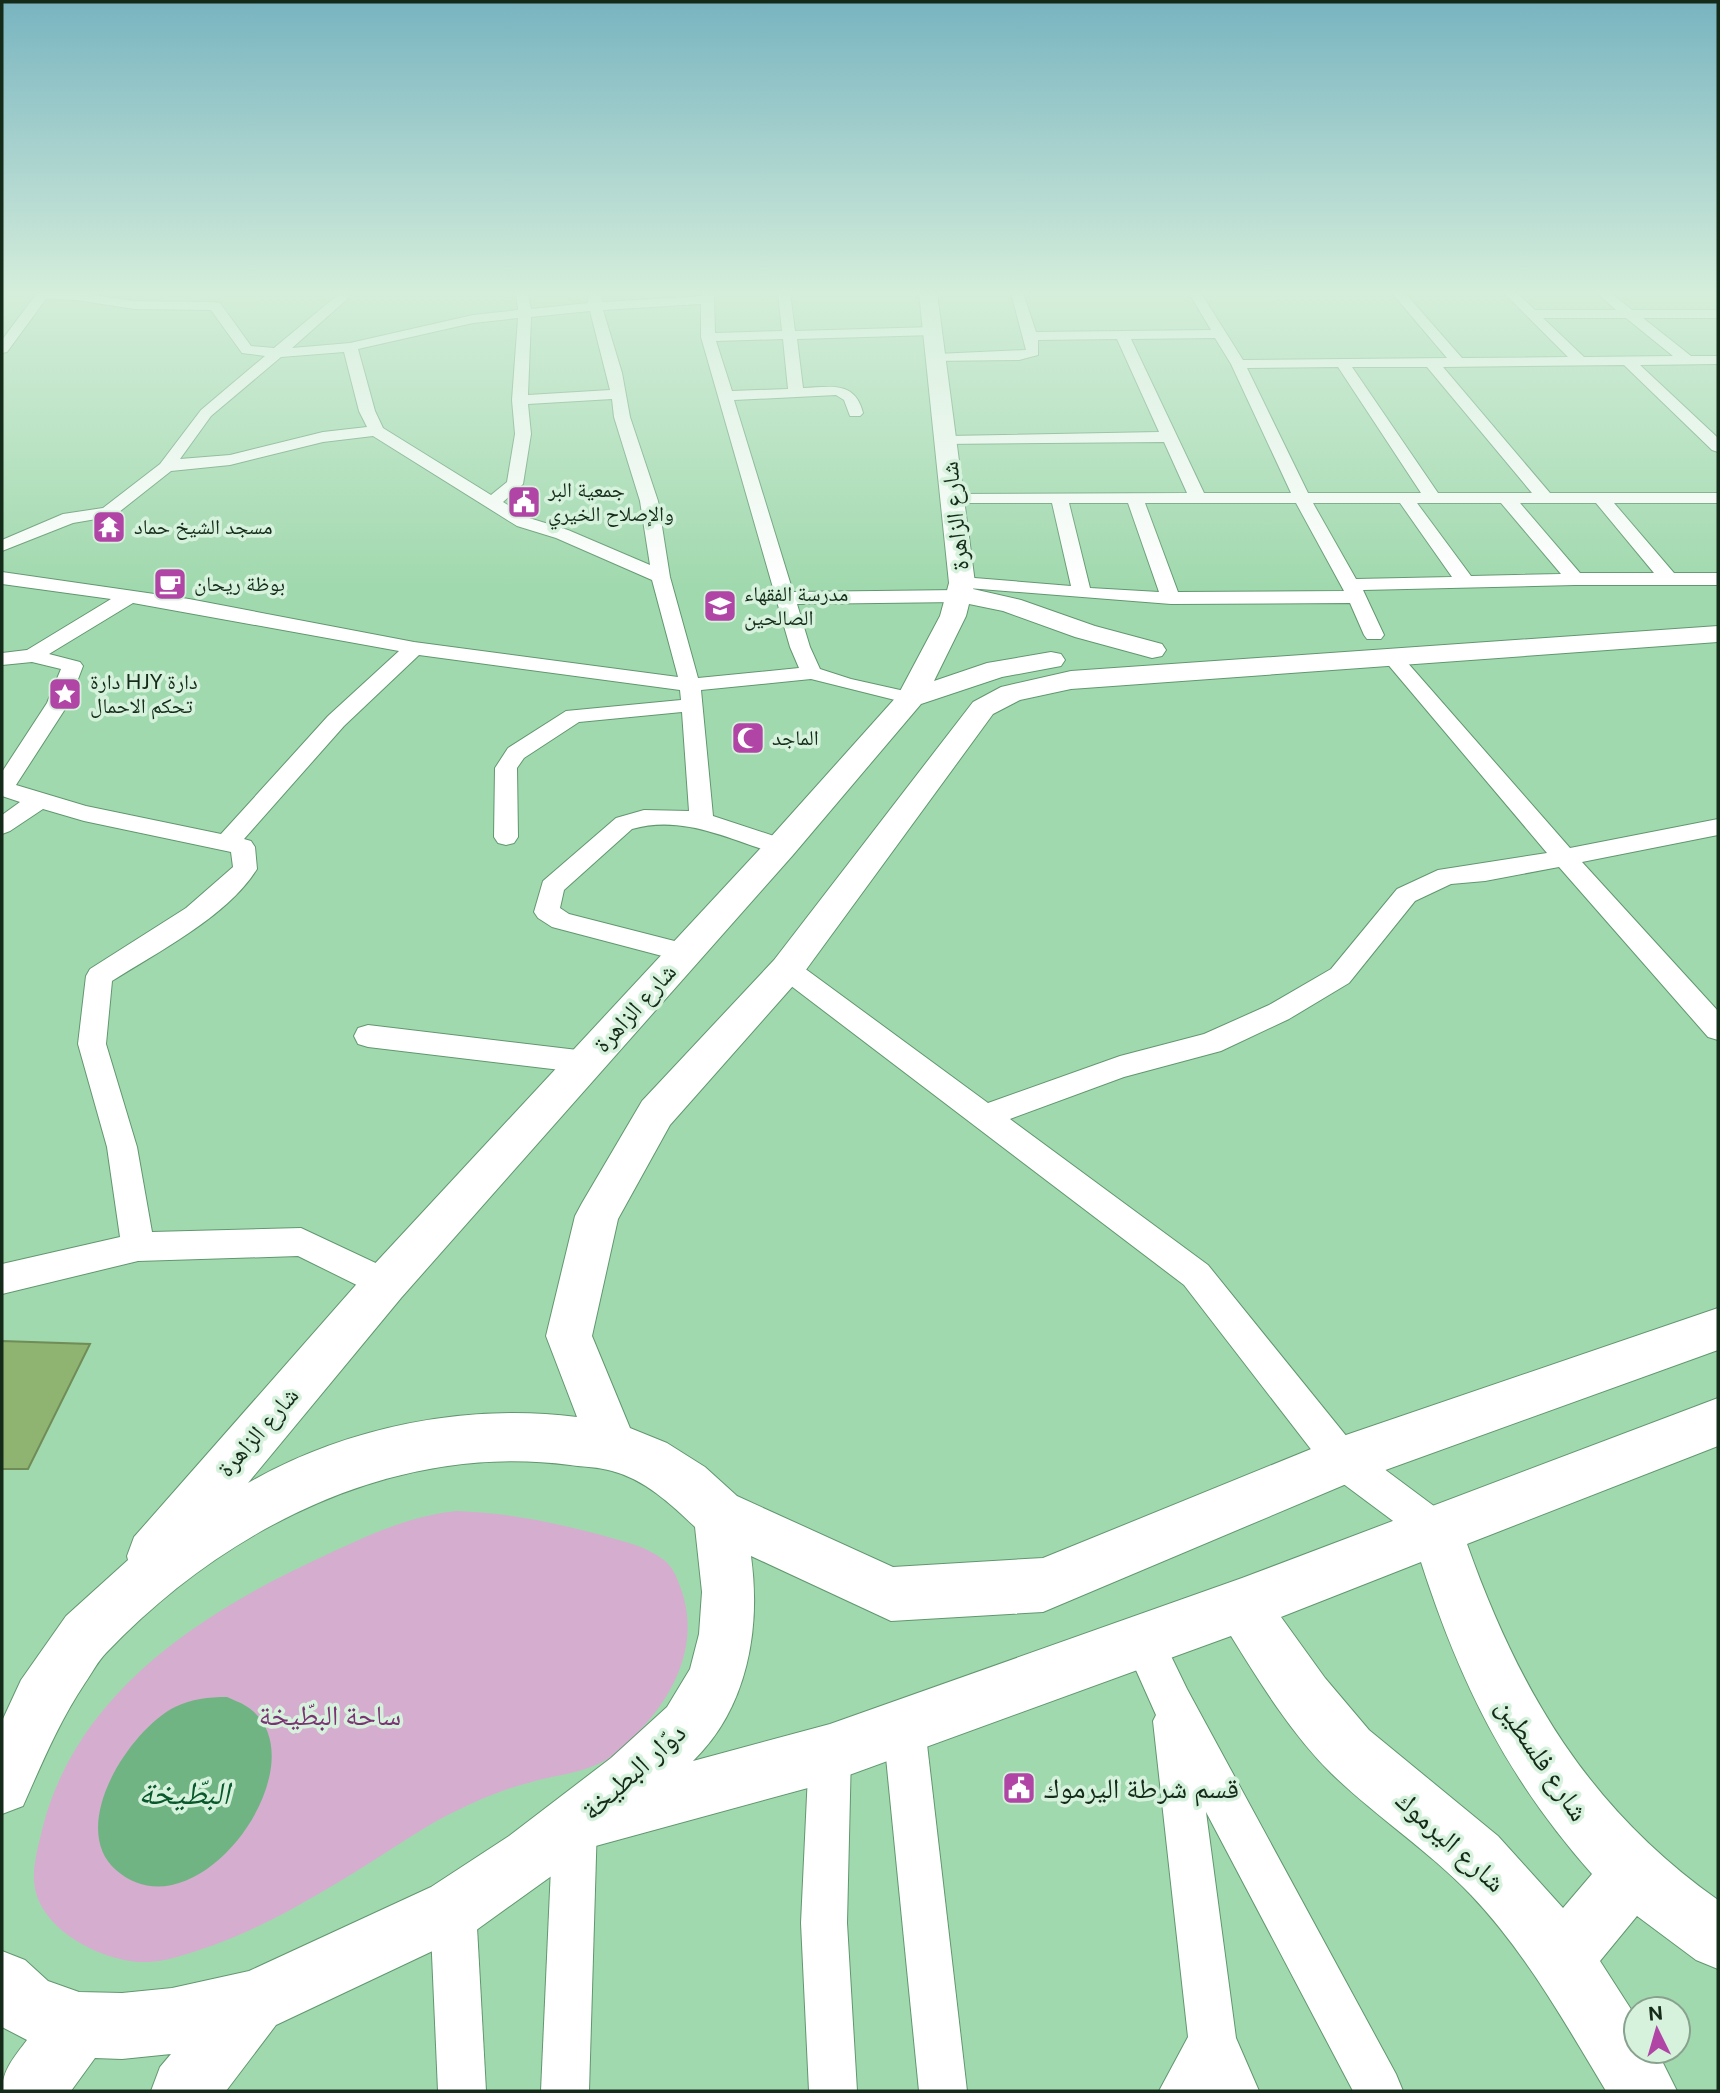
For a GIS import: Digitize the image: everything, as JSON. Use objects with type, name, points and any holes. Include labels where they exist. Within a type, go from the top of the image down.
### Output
[{"type":"main road","name":"شارع الزاهرة","points":[[85,1635],[385,1284],[781,847],[911,698],[958,598],[954,498],[940,391]]},
{"type":"main road","points":[[958,598],[995,599],[1090,633],[1152,650]]},
{"type":"main road","points":[[911,698],[997,669],[1068,657],[1718,610]]},
{"type":"main road","points":[[613,1446],[569,1336],[597,1216],[656,1112],[787,969],[983,708],[996,699],[1030,687],[1071,680],[1718,634]]},
{"type":"main road","points":[[2,1719],[85,1635],[155,1572],[192,1544],[281,1492],[330,1471],[399,1450],[454,1439],[535,1436],[613,1446],[649,1461],[687,1485],[719,1514],[891,1594],[1043,1585],[1343,1461],[1718,1329]]},
{"type":"main road","points":[[575,1823],[831,1753],[1242,1605],[1718,1422]]},
{"type":"main road","name":"دوّار البطيخة","points":[[27,2009],[122,2026],[172,2021],[253,2002],[453,1909],[530,1857],[632,1779],[687,1727],[715,1680],[726,1634],[729,1592],[719,1514]]},
{"type":"main road","name":"شارع فلسطين","points":[[1437,1531],[1452,1581],[1498,1693],[1521,1734],[1576,1815],[1632,1874],[1683,1915],[1718,1938]]},
{"type":"main road","name":"شارع اليرموك","points":[[1242,1605],[1293,1684],[1327,1726],[1383,1781],[1457,1839],[1493,1874],[1562,1958],[1644,2091]]},
{"type":"main road","points":[[2,1786],[35,1711],[85,1635]]},
{"type":"main road","points":[[1562,1958],[1632,1874]]},
{"type":"main road","points":[[184,2091],[253,2002]]},
{"type":"main road","points":[[27,2009],[31,2091]]},
{"type":"street","points":[[2,546],[16,537],[69,518],[108,512],[166,467],[206,413],[233,391]]},
{"type":"street","points":[[362,391],[376,431],[491,504],[523,522],[562,534],[662,577]]},
{"type":"street","points":[[491,504],[515,484],[523,434],[521,391]]},
{"type":"street","points":[[618,391],[622,417],[649,501],[662,577],[691,695],[702,822]]},
{"type":"street","points":[[723,391],[800,647],[812,673]]},
{"type":"street","points":[[725,396],[796,391],[848,393],[852,397],[855,414]]},
{"type":"street","points":[[1147,391],[1196,497]]},
{"type":"street","points":[[1250,391],[1301,497],[1354,591],[1374,635]]},
{"type":"street","points":[[1361,391],[1433,498]]},
{"type":"street","points":[[1455,391],[1545,498]]},
{"type":"street","points":[[1662,391],[1711,433],[1718,447]]},
{"type":"street","points":[[520,400],[618,394]]},
{"type":"street","points":[[166,467],[190,462],[230,460],[323,437],[376,431]]},
{"type":"street","points":[[947,441],[1169,438]]},
{"type":"street","points":[[1059,497],[1082,593]]},
{"type":"street","points":[[1135,497],[1171,598]]},
{"type":"street","points":[[954,498],[1718,498]]},
{"type":"street","points":[[1405,498],[1465,581]]},
{"type":"street","points":[[1506,498],[1575,579]]},
{"type":"street","points":[[1601,498],[1669,579]]},
{"type":"street","points":[[2,578],[130,596],[691,695]]},
{"type":"street","points":[[786,598],[958,598],[1082,593],[1171,598],[1354,591],[1465,581],[1718,579]]},
{"type":"street","points":[[32,656],[130,596]]},
{"type":"street","points":[[227,843],[336,721],[414,648]]},
{"type":"street","points":[[2,659],[32,656],[73,666],[58,703],[2,789],[83,813],[243,847],[245,869],[225,891],[182,924],[100,976],[92,1044],[122,1147],[138,1247]]},
{"type":"street","points":[[1392,657],[1565,858],[1718,1029]]},
{"type":"street","points":[[506,837],[506,768],[516,754],[574,716],[812,673],[846,684],[911,698]]},
{"type":"street","points":[[2,826],[39,800]]},
{"type":"street","points":[[685,953],[561,921],[547,912],[552,887],[624,823],[663,815],[702,822],[781,847]]},
{"type":"street","points":[[985,1116],[1120,1067],[1210,1043],[1279,1012],[1340,976],[1406,895],[1447,877],[1485,873],[1718,827]]},
{"type":"street","points":[[787,969],[1196,1275],[1343,1461],[1437,1531]]},
{"type":"street","points":[[368,1036],[586,1062]]},
{"type":"street","points":[[2,1279],[138,1247],[302,1242],[385,1284]]},
{"type":"street","points":[[1143,1641],[1172,1704],[1379,2091]]},
{"type":"street","points":[[1172,1704],[1212,2041],[1235,2091]]},
{"type":"street","points":[[904,1727],[943,2091]]},
{"type":"street","points":[[831,1753],[824,1923],[834,2091]]},
{"type":"street","points":[[565,2091],[575,1823]]},
{"type":"street","points":[[453,1909],[462,2091]]},
{"type":"street","points":[[1183,2091],[1212,2041]]},
{"type":"green space","name":"ساحة البطّيخة","points":[[457,1511],[512,1516],[583,1530],[641,1547],[670,1566],[681,1589],[687,1613],[683,1658],[664,1700],[634,1737],[607,1760],[596,1765],[510,1788],[464,1807],[427,1826],[294,1908],[223,1942],[171,1959],[141,1962],[118,1959],[84,1945],[56,1925],[39,1902],[34,1880],[42,1830],[59,1781],[84,1736],[115,1696],[152,1661],[192,1629],[282,1576],[391,1527],[439,1513]]},
{"type":"water","name":"البطّيخة","points":[[227,1697],[246,1706],[267,1731],[271,1763],[262,1799],[242,1834],[215,1863],[182,1882],[148,1886],[116,1870],[103,1852],[98,1830],[101,1806],[123,1757],[139,1736],[175,1707],[200,1699]]},
{"type":"building","points":[[2,1341],[90,1344],[28,1469],[2,1469]]},
{"type":"place","name":"جمعية البر والإصلاح الخيري","points":[[524,502]]},
{"type":"place","name":"مسجد الشيخ حماد","points":[[109,527]]},
{"type":"place","name":"بوظة ريحان","points":[[170,584]]},
{"type":"place","name":"مدرسة الفقهاء الصالحين","points":[[720,606]]},
{"type":"place","name":"دارة HJY دارة تحكم الاحمال","points":[[65,694]]},
{"type":"place","name":"الماجد","points":[[748,738]]},
{"type":"place","name":"قسم شرطة اليرموك","points":[[1019,1788]]}]
